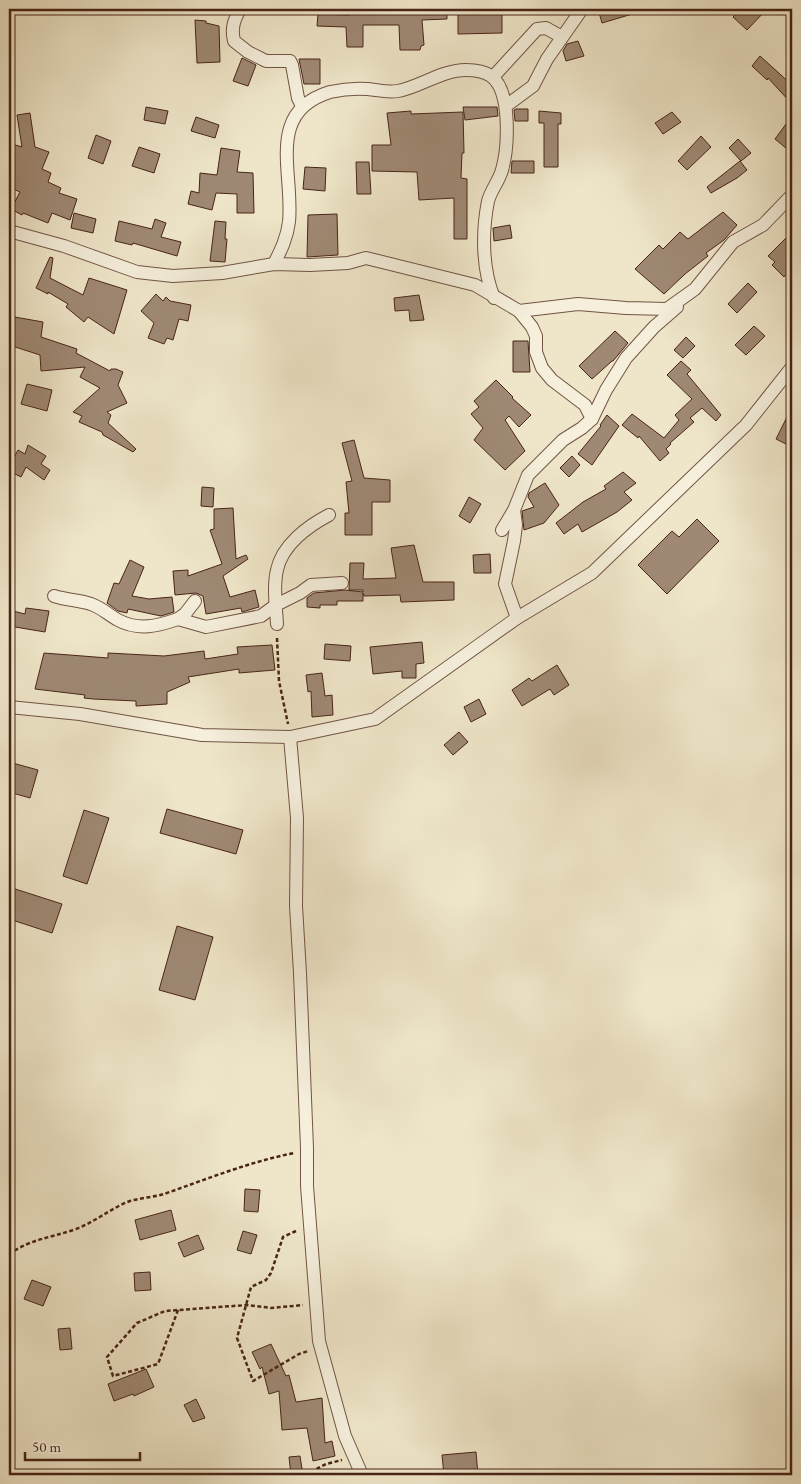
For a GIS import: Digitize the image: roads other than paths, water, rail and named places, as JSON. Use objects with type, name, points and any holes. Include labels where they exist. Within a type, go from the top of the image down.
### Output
[{"type":"street","points":[[240,9],[233,21],[234,42],[266,61],[290,61],[298,98],[302,106]]},
{"type":"street","points":[[506,106],[533,86],[547,59],[582,9]]},
{"type":"street","points":[[493,77],[537,30],[546,28],[562,37]]},
{"type":"street","points":[[274,264],[286,239],[289,219],[287,167],[290,124],[302,106],[311,100],[332,92],[347,89],[394,92],[404,90],[426,80],[465,70],[482,72],[493,77],[502,92],[506,106],[507,125],[502,171],[488,201],[485,235],[486,273],[494,298]]},
{"type":"street","points":[[502,530],[514,510],[528,475],[563,440],[592,419],[606,390],[626,358],[654,327],[673,312],[733,242],[763,225],[792,195]]},
{"type":"street","points":[[9,231],[64,246],[136,272],[173,276],[222,273],[274,264],[348,263],[366,258],[475,285],[494,298],[519,311],[532,327],[536,336],[536,352],[542,368],[552,380],[585,406],[592,419]]},
{"type":"street","points":[[519,311],[578,304],[667,309],[694,288]]},
{"type":"street","points":[[9,707],[80,714],[202,735],[290,737],[375,719],[517,618],[592,573],[746,425],[792,367]]},
{"type":"street","points":[[514,510],[516,525],[505,584],[517,618]]},
{"type":"street","points":[[276,624],[277,570],[283,553],[313,524],[329,515]]},
{"type":"street","points":[[178,619],[206,627],[261,616],[276,605],[300,594],[311,584],[342,583]]},
{"type":"street","points":[[54,596],[102,608],[127,624],[139,627],[150,627],[178,619],[185,614],[195,601]]},
{"type":"street","points":[[290,737],[297,818],[296,906],[307,1186],[320,1347],[345,1436],[362,1475]]}]
